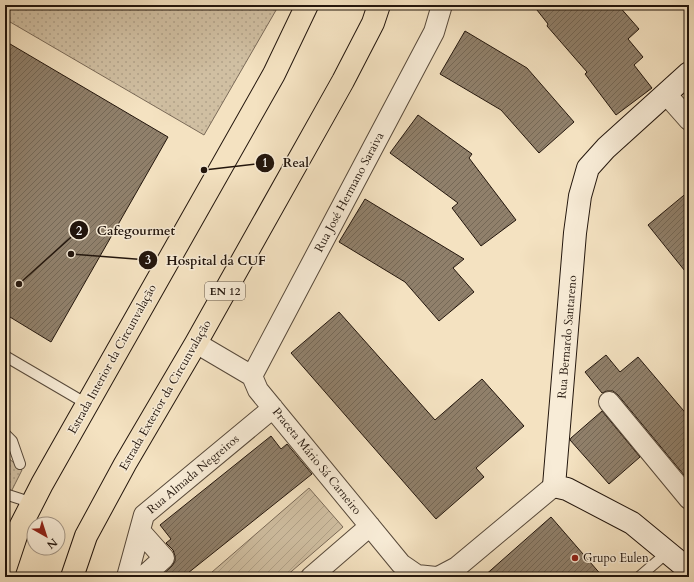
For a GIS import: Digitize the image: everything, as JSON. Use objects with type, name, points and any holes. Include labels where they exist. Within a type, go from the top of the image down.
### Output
[{"type":"main road","name":"Estrada Interior da Circunvalação","points":[[5,569],[17,533],[42,484],[274,74],[307,5]]},
{"type":"main road","name":"Estrada Exterior da Circunvalação","points":[[72,577],[86,536],[343,81],[373,23],[379,5]]},
{"type":"street","name":"Rua José Hermano Saraiva","points":[[252,376],[434,32],[442,5]]},
{"type":"street","name":"Rua Bernardo Santareno","points":[[554,486],[575,233],[580,196],[588,168],[606,148],[689,73]]},
{"type":"street","points":[[666,94],[689,120]]},
{"type":"street","points":[[196,343],[252,376]]},
{"type":"street","name":"Praceta Mário Sá Carneiro","points":[[252,376],[258,390],[401,564],[417,575],[437,577],[457,567],[554,486]]},
{"type":"street","points":[[609,402],[689,499]]},
{"type":"street","name":"Rua Almada Negreiros","points":[[127,577],[144,515],[273,408]]},
{"type":"street","points":[[554,486],[567,489],[632,523],[689,570]]},
{"type":"street","points":[[311,577],[370,526]]},
{"type":"street","points":[[140,530],[164,558],[143,577]]},
{"type":"lane","points":[[5,356],[87,404]]},
{"type":"lane","points":[[5,434],[12,441],[20,464]]},
{"type":"lane","points":[[5,494],[33,503]]},
{"type":"lane","points":[[639,577],[668,552]]},
{"type":"shaded area","points":[[5,5],[279,5],[204,135],[5,19]]},
{"type":"shaded area","points":[[5,455],[22,470],[5,504]]},
{"type":"shaded area","points":[[309,488],[343,527],[285,577],[217,577],[212,572]]},
{"type":"building","points":[[533,5],[618,5],[639,29],[628,39],[643,57],[634,65],[652,88],[616,115],[585,74],[587,72],[547,26],[548,24]]},
{"type":"building","points":[[465,31],[527,68],[574,122],[539,153],[501,110],[440,74]]},
{"type":"building","points":[[5,41],[168,137],[51,342],[5,314]]},
{"type":"building","points":[[418,115],[472,154],[469,158],[516,220],[481,246],[452,208],[458,203],[390,153]]},
{"type":"building","points":[[689,191],[689,276],[648,225]]},
{"type":"building","points":[[365,199],[464,259],[453,268],[474,292],[439,321],[405,282],[339,242]]},
{"type":"building","points":[[339,312],[435,420],[482,379],[524,426],[476,468],[484,477],[436,519],[291,353]]},
{"type":"building","points":[[606,355],[620,372],[638,357],[689,417],[689,481],[618,395],[613,391],[602,393],[585,372]]},
{"type":"building","points":[[602,411],[640,457],[609,484],[570,440]]},
{"type":"building","points":[[271,436],[281,449],[287,444],[312,474],[183,577],[160,577],[172,566],[175,561],[175,556],[173,550],[166,543],[171,539],[160,525]]},
{"type":"building","points":[[551,517],[603,577],[483,577]]},
{"type":"place","name":"Real","points":[[204,170]]},
{"type":"place","name":"Hospital da CUF","points":[[71,254]]},
{"type":"place","name":"Cafegourmet","points":[[19,284]]},
{"type":"place","name":"Grupo Eulen","points":[[575,558]]}]
